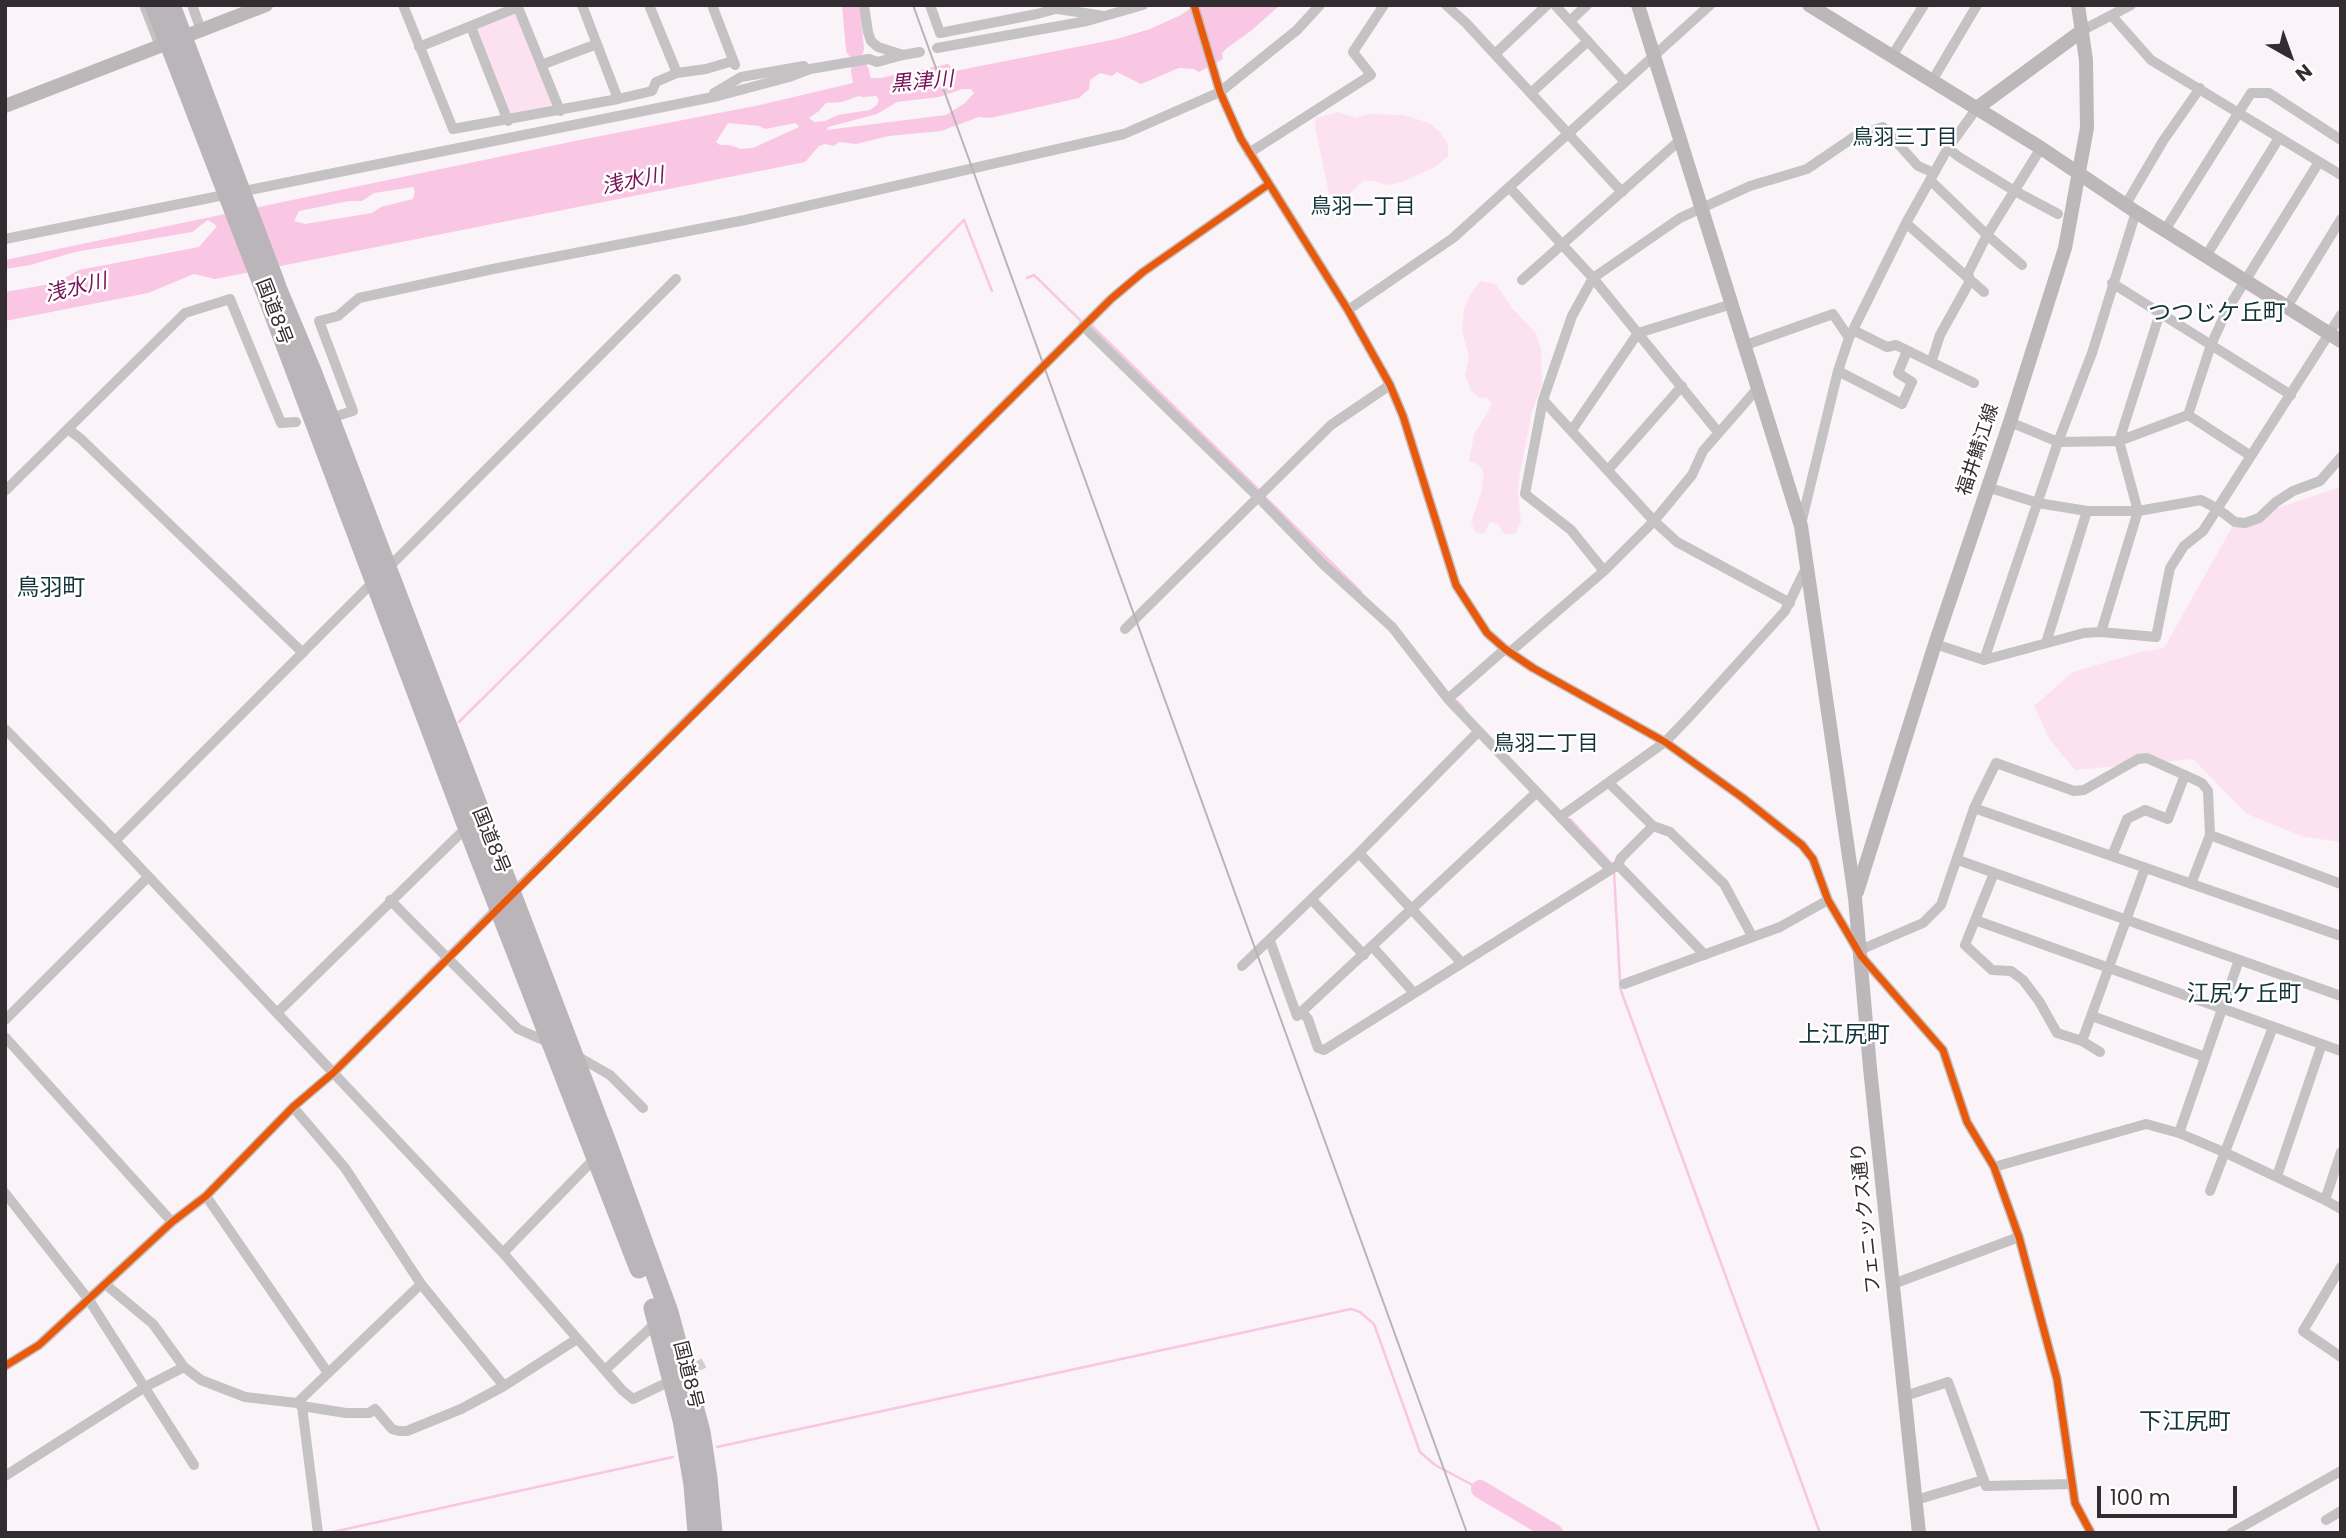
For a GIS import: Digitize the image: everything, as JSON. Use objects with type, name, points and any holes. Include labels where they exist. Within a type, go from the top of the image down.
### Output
[{"type":"highway","name":"国道8号","points":[[154,5],[270,287],[312,371],[467,827],[506,901],[552,1044],[658,1321],[682,1420],[693,1485],[697,1533]]},
{"type":"highway","name":"国道8号","points":[[171,5],[270,287]]},
{"type":"highway","name":"国道8号","points":[[381,575],[506,901],[573,1054],[655,1273],[682,1355],[701,1432],[713,1533]]},
{"type":"street","points":[[144,5],[160,47]]},
{"type":"street","points":[[192,5],[201,30]]},
{"type":"street","points":[[5,106],[266,5]]},
{"type":"street","points":[[403,5],[453,129],[508,121],[652,91],[656,82],[677,73],[706,69],[733,61]]},
{"type":"street","points":[[582,5],[618,99]]},
{"type":"street","points":[[649,5],[677,73]]},
{"type":"street","points":[[712,5],[741,77]]},
{"type":"street","points":[[864,5],[871,41],[885,51],[903,55]]},
{"type":"street","points":[[930,5],[940,33],[1070,5]]},
{"type":"street","points":[[937,48],[1107,16],[1143,5]]},
{"type":"street","points":[[1194,5],[1220,92],[1250,153],[1348,310],[1390,385],[1403,416],[1456,585],[1487,633],[1533,668],[1665,742],[1743,798],[1808,851],[1819,872],[1828,900],[1861,953],[1943,1050],[1967,1122],[1994,1167],[2019,1237],[2057,1379],[2075,1503],[2091,1533]]},
{"type":"street","points":[[340,415],[353,411],[319,321],[338,316],[359,298],[745,220],[1124,134],[1220,92],[1297,30],[1320,5]]},
{"type":"street","points":[[1495,54],[1547,5]]},
{"type":"street","points":[[1555,5],[1625,82]]},
{"type":"street","points":[[1570,21],[1587,5]]},
{"type":"street","name":"フェニックス通り","points":[[1638,5],[1801,526],[1855,898],[1870,1068],[1919,1533]]},
{"type":"street","points":[[1348,310],[1453,238],[1710,5]]},
{"type":"street","points":[[1809,5],[2041,148],[2335,337]]},
{"type":"street","points":[[1892,56],[1924,5]]},
{"type":"street","points":[[1932,81],[1977,5]]},
{"type":"street","name":"福井鯖江線","points":[[1855,898],[1934,644],[2010,422],[2065,248],[2087,128],[2083,30],[2078,5]]},
{"type":"street","points":[[1801,526],[1838,371],[1851,334],[1906,223],[1948,148],[1977,108],[2083,30],[2131,5]]},
{"type":"street","points":[[419,47],[518,6],[560,111]]},
{"type":"street","points":[[1250,153],[1371,75],[1353,52],[1383,6]]},
{"type":"street","points":[[1452,7],[1622,192]]},
{"type":"street","points":[[1057,9],[1070,13],[1092,12],[1107,16]]},
{"type":"street","points":[[2112,16],[2151,60],[2341,175]]},
{"type":"street","points":[[471,27],[508,121]]},
{"type":"street","points":[[1531,93],[1588,41]]},
{"type":"street","points":[[541,65],[597,44]]},
{"type":"street","points":[[5,239],[707,98],[810,69],[869,59],[877,62],[920,52]]},
{"type":"street","points":[[707,98],[741,77],[804,66],[810,69]]},
{"type":"street","points":[[1984,660],[2058,442],[2092,353],[2131,208],[2164,141],[2200,88]]},
{"type":"street","points":[[2165,230],[2251,93],[2269,93],[2341,140]]},
{"type":"street","points":[[1604,570],[1571,530],[1525,494],[1543,400],[1572,316],[1593,278],[1680,218],[1750,186],[1807,169],[1854,137],[1883,127],[1987,235],[2022,265]]},
{"type":"street","points":[[2206,256],[2279,138]]},
{"type":"street","points":[[1522,280],[1679,141]]},
{"type":"street","points":[[1948,148],[1959,158],[2058,214]]},
{"type":"street","points":[[1932,360],[1940,335],[1970,281],[1968,273],[1987,235],[2041,148]]},
{"type":"street","points":[[2188,415],[2211,345],[2227,310],[2319,162]]},
{"type":"street","points":[[5,1366],[39,1345],[172,1222],[206,1196],[1111,299],[1143,272],[1269,184]]},
{"type":"street","points":[[1510,188],[1593,278],[1718,432]]},
{"type":"street","points":[[2287,307],[2341,219]]},
{"type":"street","points":[[1906,223],[1984,292]]},
{"type":"street","points":[[116,841],[676,279]]},
{"type":"street","points":[[2112,283],[2291,395]]},
{"type":"street","points":[[5,491],[185,313],[230,299],[281,423],[296,422]]},
{"type":"street","points":[[1572,430],[1638,334],[1732,304]]},
{"type":"street","points":[[2101,632],[2138,511],[2119,441],[2160,313]]},
{"type":"street","points":[[1743,346],[1833,314],[1851,334],[1887,347],[1896,345],[1932,360],[1974,383]]},
{"type":"street","points":[[1934,644],[1984,660],[2084,634],[2101,632],[2156,638],[2170,568],[2184,546],[2203,531],[2291,395],[2335,337],[2341,315]]},
{"type":"street","points":[[1083,326],[1323,564],[1392,627],[1448,699],[1478,732],[1560,817],[1705,955]]},
{"type":"street","points":[[1838,371],[1902,404],[1912,382],[1898,373],[1907,351]]},
{"type":"street","points":[[1125,629],[1331,425],[1390,385]]},
{"type":"street","points":[[1608,470],[1682,386]]},
{"type":"street","points":[[1448,699],[1604,570],[1654,522],[1692,475],[1703,451],[1757,389]]},
{"type":"street","points":[[1543,400],[1654,522],[1677,542],[1790,603]]},
{"type":"street","points":[[2010,422],[2058,442],[2119,441],[2188,415]]},
{"type":"street","points":[[2188,415],[2251,456]]},
{"type":"street","points":[[68,429],[303,653]]},
{"type":"street","points":[[1987,488],[2038,503],[2087,511],[2138,511],[2201,500],[2235,522],[2245,523],[2259,518],[2293,491],[2320,481],[2341,457]]},
{"type":"street","points":[[2046,643],[2087,511]]},
{"type":"street","points":[[1560,817],[1665,742],[1785,611],[1807,566]]},
{"type":"street","points":[[5,729],[116,841],[503,1253],[577,1339],[634,1399],[662,1385]]},
{"type":"street","points":[[1242,966],[1360,853],[1478,732]]},
{"type":"street","points":[[1861,953],[1923,923],[1941,905],[1974,808],[1996,763],[2074,791],[2084,790],[2138,759],[2147,758],[2202,783],[2208,791],[2210,835],[2191,884]]},
{"type":"street","points":[[2112,856],[2127,819],[2145,810],[2168,820],[2185,775]]},
{"type":"street","points":[[1609,783],[1653,826],[1670,832],[1724,884],[1752,936]]},
{"type":"street","points":[[1270,941],[1297,1016],[1537,792]]},
{"type":"street","points":[[1974,808],[2341,936]]},
{"type":"street","points":[[1302,1012],[1308,1019],[1318,1048],[1324,1050],[1614,867],[1653,826]]},
{"type":"street","points":[[276,1013],[467,827]]},
{"type":"street","points":[[2210,835],[2341,884]]},
{"type":"street","points":[[1360,853],[1461,962]]},
{"type":"street","points":[[1958,860],[2341,996]]},
{"type":"street","points":[[2082,1041],[2145,867]]},
{"type":"street","points":[[1994,873],[1965,945],[1992,970],[2011,971],[2023,980],[2057,1032],[2082,1041],[2100,1052]]},
{"type":"street","points":[[5,1020],[148,877]]},
{"type":"street","points":[[390,900],[518,1029],[573,1054],[610,1075],[643,1108]]},
{"type":"street","points":[[1312,900],[1414,993]]},
{"type":"street","points":[[1625,984],[1780,927],[1828,900]]},
{"type":"street","points":[[1975,920],[2341,1051]]},
{"type":"street","points":[[2179,1133],[2239,960]]},
{"type":"street","points":[[2092,1016],[2205,1057]]},
{"type":"street","points":[[2210,1191],[2273,1027]]},
{"type":"street","points":[[5,1037],[172,1222]]},
{"type":"street","points":[[2277,1177],[2322,1044]]},
{"type":"street","points":[[293,1107],[345,1168],[421,1284],[504,1385]]},
{"type":"street","points":[[1994,1167],[2146,1124],[2179,1133],[2226,1153],[2341,1209]]},
{"type":"street","points":[[2325,1200],[2341,1152]]},
{"type":"street","points":[[503,1253],[595,1158]]},
{"type":"street","points":[[5,1194],[89,1300],[194,1465]]},
{"type":"street","points":[[206,1196],[328,1373]]},
{"type":"street","points":[[1893,1284],[2019,1237]]},
{"type":"street","points":[[2339,1275],[2302,1331],[2341,1357]]},
{"type":"street","points":[[104,1284],[153,1324],[184,1367],[201,1380],[246,1397],[346,1413],[369,1413],[375,1409],[393,1429],[407,1431],[461,1409],[577,1339]]},
{"type":"street","points":[[299,1405],[328,1373],[421,1284]]},
{"type":"street","points":[[605,1370],[658,1321]]},
{"type":"street","points":[[5,1476],[145,1387],[184,1367]]},
{"type":"street","points":[[1905,1396],[1948,1382],[1986,1486],[2071,1483]]},
{"type":"street","points":[[299,1405],[318,1533]]},
{"type":"street","points":[[2231,1533],[2339,1475]]},
{"type":"street","points":[[1916,1500],[1983,1480]]},
{"type":"street","points":[[2326,1520],[2341,1511]]},
{"type":"shaded area","points":[[517,11],[553,102],[550,107],[509,116],[474,28]]},
{"type":"shaded area","points":[[1338,112],[1356,118],[1369,114],[1404,115],[1429,123],[1440,132],[1448,144],[1448,156],[1435,167],[1402,182],[1387,185],[1363,181],[1348,195],[1336,201],[1329,195],[1315,126],[1316,118]]},
{"type":"shaded area","points":[[1480,281],[1496,284],[1512,308],[1536,333],[1541,349],[1542,385],[1532,411],[1520,473],[1518,491],[1521,522],[1515,534],[1504,534],[1498,524],[1490,522],[1484,534],[1475,532],[1471,522],[1481,493],[1484,473],[1479,465],[1469,461],[1474,435],[1492,404],[1486,397],[1480,398],[1471,391],[1465,375],[1469,357],[1462,331],[1464,309]]},
{"type":"shaded area","points":[[2341,487],[2341,842],[2304,837],[2247,814],[2193,759],[2075,770],[2050,740],[2034,706],[2073,672],[2164,648],[2235,522]]},
{"type":"water","name":"浅水川","points":[[1195,5],[1280,5],[1227,48],[1222,53],[1223,59],[1199,72],[1179,68],[1141,84],[1117,72],[1112,76],[1100,73],[1090,80],[1089,89],[1079,98],[990,118],[979,117],[941,131],[889,136],[856,144],[825,144],[819,146],[805,162],[215,279],[194,274],[148,293],[5,321],[5,292],[56,283],[79,270],[199,247],[217,226],[208,220],[192,232],[75,252],[5,269],[5,260],[760,105],[853,83],[853,79],[870,76],[871,80],[948,64],[955,71],[1117,39],[1150,29],[1181,15]],"holes":[[[962,89],[971,89],[974,93],[965,103],[946,115],[827,130],[828,127],[877,114],[897,102],[939,97]],[[870,92],[879,100],[870,110],[838,115],[825,121],[814,122],[809,118],[826,103],[842,102]],[[728,123],[765,129],[796,123],[799,127],[753,148],[741,149],[716,142]],[[413,187],[415,191],[413,199],[381,207],[372,213],[305,224],[294,221],[299,211],[362,201],[374,193]]]},
{"type":"waterway","name":"黒津川","points":[[851,5],[855,49]]},
{"type":"waterway","name":"黒津川","points":[[860,71],[863,88],[876,87]]},
{"type":"waterway","points":[[459,722],[964,220],[992,291]]},
{"type":"waterway","points":[[1027,278],[1034,275],[1082,322]]},
{"type":"waterway","points":[[1092,326],[1260,491]]},
{"type":"waterway","points":[[1264,496],[1361,592]]},
{"type":"waterway","points":[[1457,701],[1464,709]]},
{"type":"waterway","points":[[1570,819],[1611,863]]},
{"type":"waterway","points":[[1614,872],[1620,981]]},
{"type":"waterway","points":[[1620,988],[1820,1533]]},
{"type":"waterway","points":[[717,1447],[1351,1309],[1360,1312],[1374,1324],[1420,1452],[1435,1465],[1480,1489]]},
{"type":"waterway","points":[[328,1533],[673,1457]]},
{"type":"waterway","points":[[1480,1489],[1554,1533]]},
{"type":"tunnel","points":[[683,1374],[704,1363]]},
{"type":"tram line","points":[[913,5],[1467,1533]]},
{"type":"cycle path","points":[[1194,5],[1220,92],[1241,139],[1348,310],[1390,385],[1403,416],[1456,585],[1487,633],[1533,668],[1665,742],[1743,798],[1802,845],[1813,859],[1828,900],[1861,956],[1943,1050],[1967,1122],[1994,1167],[2019,1237],[2057,1379],[2075,1503],[2091,1533]]},
{"type":"cycle path","points":[[5,1366],[39,1345],[172,1222],[206,1196],[1111,299],[1143,272],[1269,184]]},
{"type":"district","name":"鳥羽三丁目","points":[[1905,139]]},
{"type":"district","name":"鳥羽一丁目","points":[[1363,208]]},
{"type":"district","name":"つつじケ丘町","points":[[2217,314]]},
{"type":"district","name":"鳥羽町","points":[[51,589]]},
{"type":"district","name":"鳥羽二丁目","points":[[1546,745]]},
{"type":"district","name":"江尻ケ丘町","points":[[2244,995]]},
{"type":"district","name":"上江尻町","points":[[1844,1036]]},
{"type":"district","name":"下江尻町","points":[[2185,1423]]}]
